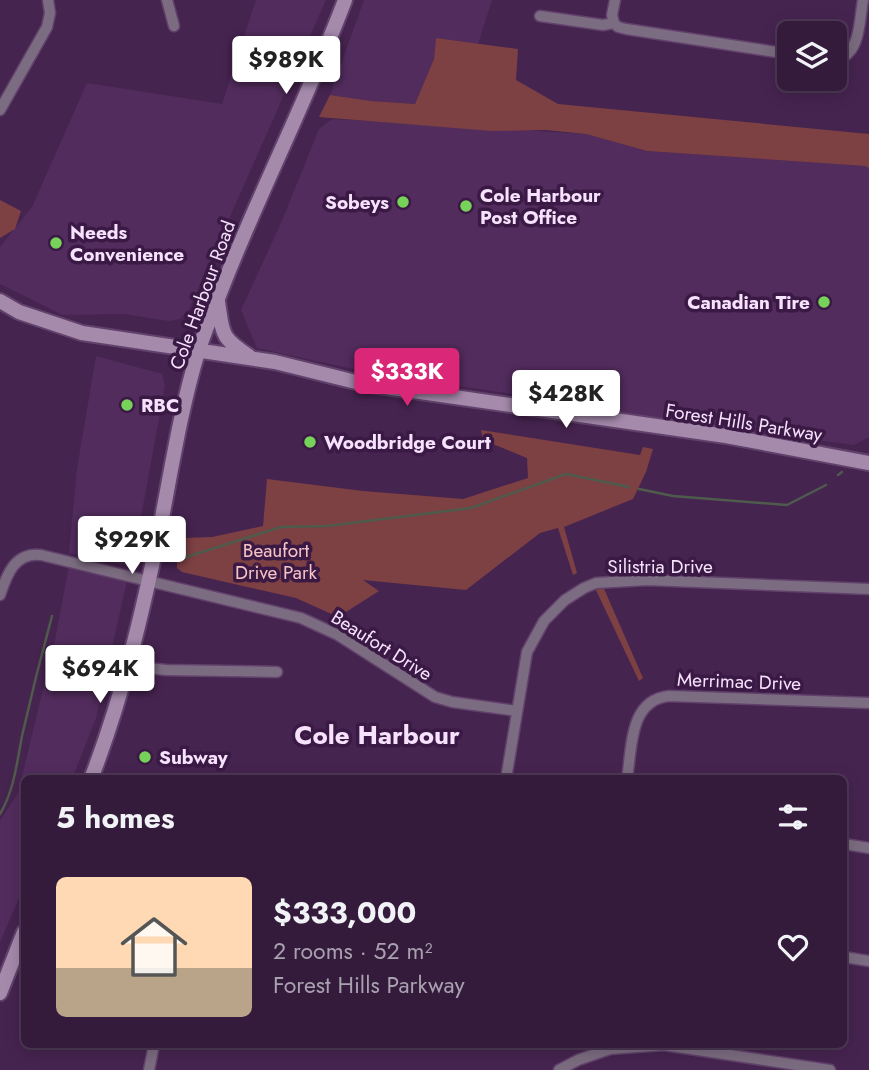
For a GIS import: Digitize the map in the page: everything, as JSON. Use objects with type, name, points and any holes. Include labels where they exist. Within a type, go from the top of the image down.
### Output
[{"type":"main road","name":"Cole Harbour Road","points":[[93,775],[129,666],[149,582],[170,468],[198,351],[240,243],[317,71],[345,0]]},
{"type":"main road","points":[[218,299],[222,331],[228,342],[253,358]]},
{"type":"main road","name":"Forest Hills Parkway","points":[[0,302],[19,312],[82,333],[253,358],[365,384],[726,436],[869,463]]},
{"type":"main road","points":[[0,993],[21,940]]},
{"type":"street","points":[[0,110],[47,27],[50,13],[48,0]]},
{"type":"street","points":[[167,0],[174,26]]},
{"type":"street","points":[[614,23],[612,15],[615,0]]},
{"type":"street","points":[[847,56],[854,47],[863,0]]},
{"type":"street","points":[[540,16],[603,25],[614,23],[623,28],[777,52]]},
{"type":"street","name":"Beaufort Drive","points":[[0,595],[13,565],[24,556],[33,554],[301,618],[338,635],[435,697],[517,711]]},
{"type":"street","name":"Silistria Drive","points":[[507,775],[527,652],[535,634],[565,600],[596,583],[647,580],[869,589]]},
{"type":"street","points":[[129,666],[166,670],[277,671]]},
{"type":"street","name":"Merrimac Drive","points":[[628,775],[637,719],[643,708],[658,697],[869,703]]},
{"type":"street","points":[[847,844],[869,848]]},
{"type":"street","points":[[847,957],[869,961]]},
{"type":"street","points":[[149,1070],[153,1048]]},
{"type":"street","points":[[559,1070],[607,1048]]},
{"type":"street","points":[[684,1048],[830,1070]]},
{"type":"shaded area","points":[[256,0],[326,0],[189,309],[180,319],[169,321],[124,314],[63,315],[0,284],[0,247],[32,207],[87,83],[222,104]]},
{"type":"shaded area","points":[[364,0],[492,0],[478,44],[436,38],[434,59],[415,104],[330,95]]},
{"type":"shaded area","points":[[335,119],[586,134],[647,151],[869,168],[869,437],[854,445],[672,421],[569,402],[380,375],[257,348],[241,310],[281,223],[319,129]]},
{"type":"shaded area","points":[[96,356],[162,374],[165,386],[132,566],[69,553],[77,469]]},
{"type":"shaded area","points":[[69,566],[127,581],[96,718],[74,775],[22,775],[55,640]]},
{"type":"shaded area","points":[[21,781],[21,894],[0,942],[0,821],[18,793]]},
{"type":"green space","points":[[436,38],[518,49],[516,80],[558,104],[869,134],[869,168],[647,151],[586,134],[546,130],[492,131],[319,117],[330,95],[415,104],[434,59]]},
{"type":"green space","points":[[0,200],[21,211],[15,229],[0,238]]},
{"type":"green space","name":"Beaufort Drive Park","points":[[481,430],[640,455],[643,447],[653,449],[633,499],[564,527],[577,573],[573,575],[558,528],[540,533],[466,590],[363,580],[379,591],[338,617],[296,598],[182,572],[177,568],[177,560],[183,555],[180,554],[183,538],[212,537],[263,526],[267,479],[363,491],[463,499],[528,478],[527,458],[483,440]]},
{"type":"green space","points":[[602,584],[643,678],[639,681],[594,586]]},
{"type":"waterway","points":[[838,475],[842,472]]},
{"type":"waterway","points":[[177,560],[281,527],[327,526],[471,508],[566,474],[629,487]]},
{"type":"waterway","points":[[639,489],[673,496],[787,505],[826,485]]},
{"type":"waterway","points":[[0,814],[12,786],[52,616]]},
{"type":"place","name":"Sobeys","points":[[403,202]]},
{"type":"place","name":"Cole Harbour Post Office","points":[[466,206]]},
{"type":"place","name":"Needs Convenience","points":[[56,243]]},
{"type":"place","name":"Canadian Tire","points":[[824,302]]},
{"type":"place","name":"RBC","points":[[127,405]]},
{"type":"place","name":"Woodbridge Court","points":[[310,442]]},
{"type":"place","name":"Subway","points":[[145,757]]},
{"type":"district","name":"Cole Harbour","points":[[377,735]]}]
